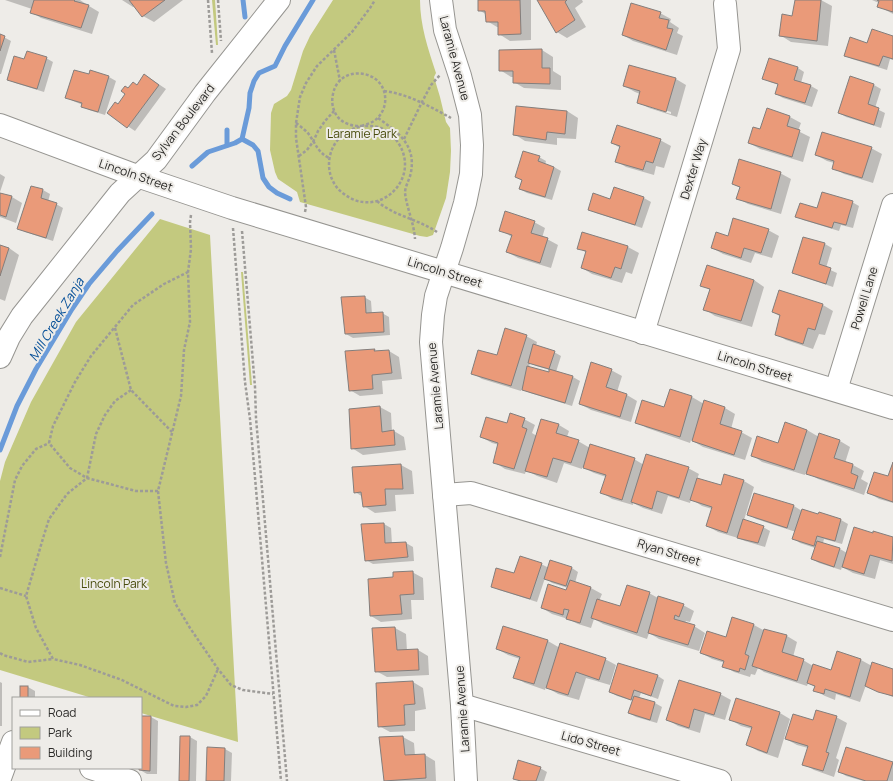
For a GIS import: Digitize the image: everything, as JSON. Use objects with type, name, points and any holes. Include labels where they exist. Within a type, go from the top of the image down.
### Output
[{"type":"street","name":"Sylvan Boulevard","points":[[0,357],[4,336],[22,316],[120,193],[156,160],[205,92],[280,0]]},
{"type":"street","name":"Laramie Avenue","points":[[441,0],[445,30],[460,76],[470,115],[472,145],[471,174],[465,203],[436,296],[431,342],[462,705],[466,781]]},
{"type":"street","name":"Dexter Way","points":[[643,333],[729,49],[725,4]]},
{"type":"street","name":"Lincoln Street","points":[[0,125],[137,176],[232,208],[893,408]]},
{"type":"street","name":"Powell Lane","points":[[836,390],[893,205]]},
{"type":"street","name":"Ryan Street","points":[[444,496],[471,493],[893,620]]},
{"type":"street","name":"Lido Street","points":[[462,705],[720,781]]},
{"type":"street","points":[[0,738],[12,742]]},
{"type":"street","points":[[0,778],[12,745]]},
{"type":"street","points":[[94,769],[130,781]]},
{"type":"path","points":[[218,0],[221,34]]},
{"type":"path","points":[[300,228],[306,207],[296,138],[296,123],[300,97],[306,83],[317,66],[352,32],[375,0]]},
{"type":"path","points":[[334,49],[340,80]]},
{"type":"path","points":[[340,80],[335,87],[332,103],[334,111],[342,121],[354,126],[363,126],[377,127],[384,130],[397,140],[402,148],[405,165],[404,174],[400,184],[386,197],[377,201],[358,201],[349,198],[341,192],[334,184],[330,176],[329,158],[332,148],[343,134],[354,128],[363,126],[373,122],[378,118],[385,105],[384,90],[378,81],[371,76],[363,74],[351,74],[340,80]]},
{"type":"path","points":[[404,139],[431,85],[441,75]]},
{"type":"path","points":[[384,90],[396,92],[422,102],[451,118]]},
{"type":"path","points":[[299,156],[307,150],[318,131],[334,111]]},
{"type":"path","points":[[378,118],[397,132],[408,145],[412,163],[411,174],[406,185],[405,192],[415,239]]},
{"type":"path","points":[[296,123],[305,130],[319,150],[329,158]]},
{"type":"path","points":[[377,201],[383,206],[428,226],[439,233]]},
{"type":"path","points":[[191,215],[191,249],[188,272],[190,322],[184,350],[181,396],[158,491],[166,563],[175,603],[190,628],[218,669],[231,685],[243,690],[273,694]]},
{"type":"path","points":[[232,225],[245,382],[250,418],[280,781]]},
{"type":"path","points":[[242,227],[287,781]]},
{"type":"path","points":[[49,443],[53,426],[75,382],[91,356],[133,305],[164,284],[188,272]]},
{"type":"path","points":[[115,328],[131,390],[172,432]]},
{"type":"path","points":[[53,659],[36,628],[26,596],[49,519],[67,494],[87,478],[96,434],[105,415],[115,401],[131,390]]},
{"type":"path","points":[[49,443],[70,468],[87,478],[136,491],[158,491]]},
{"type":"path","points":[[0,556],[16,480],[22,466],[36,449],[49,443]]},
{"type":"path","points":[[0,588],[26,596]]},
{"type":"path","points":[[0,653],[28,662],[53,659],[80,666],[122,680],[174,706],[186,707],[197,705],[206,696],[218,669]]},
{"type":"green space","points":[[212,0],[215,0],[218,45],[216,45]]},
{"type":"green space","name":"Laramie Park","points":[[333,0],[420,0],[423,28],[436,73],[434,77],[446,122],[450,128],[450,172],[446,198],[433,235],[427,237],[420,236],[300,202],[297,192],[278,179],[275,172],[270,150],[271,113],[274,104],[287,96],[291,90],[303,51],[310,36]]},
{"type":"green space","name":"Lincoln Park","points":[[160,219],[210,235],[238,742],[142,713],[142,697],[89,697],[0,670],[0,481],[5,462],[31,402],[76,322]]},
{"type":"green space","points":[[241,272],[243,272],[252,385],[250,385]]},
{"type":"building","points":[[34,0],[75,0],[74,1],[89,5],[81,28],[30,13]]},
{"type":"building","points":[[129,0],[165,0],[142,17]]},
{"type":"building","points":[[478,0],[520,0],[521,34],[498,35],[498,22],[486,22],[485,11],[478,11]]},
{"type":"building","points":[[537,0],[567,0],[565,2],[575,20],[556,33]]},
{"type":"building","points":[[795,0],[821,0],[817,41],[779,36],[782,14],[792,16]]},
{"type":"building","points":[[877,0],[893,0],[893,12],[877,7],[879,1]]},
{"type":"building","points":[[631,3],[661,12],[659,18],[669,20],[667,28],[673,29],[666,50],[622,35]]},
{"type":"building","points":[[872,29],[893,36],[893,59],[883,56],[879,66],[844,56],[850,37],[867,43]]},
{"type":"building","points":[[0,34],[5,36],[0,51]]},
{"type":"building","points":[[542,49],[542,68],[550,68],[550,84],[513,83],[513,71],[499,71],[499,50]]},
{"type":"building","points":[[27,51],[47,57],[37,89],[7,80],[14,56],[24,59]]},
{"type":"building","points":[[769,58],[798,67],[794,80],[811,85],[805,103],[775,94],[778,84],[762,79]]},
{"type":"building","points":[[629,65],[676,78],[666,112],[637,103],[640,91],[623,86]]},
{"type":"building","points":[[74,70],[89,74],[90,70],[109,76],[98,112],[81,107],[82,103],[65,98]]},
{"type":"building","points":[[144,74],[159,85],[127,128],[107,113],[115,102],[118,104],[125,94],[121,91],[125,86],[128,88],[133,82],[137,85]]},
{"type":"building","points":[[850,76],[874,84],[868,104],[879,108],[874,125],[838,113]]},
{"type":"building","points":[[516,106],[567,111],[565,134],[547,132],[546,140],[513,135]]},
{"type":"building","points":[[767,108],[790,116],[787,126],[800,130],[792,157],[748,143],[753,127],[760,129]]},
{"type":"building","points":[[617,125],[661,139],[653,163],[646,161],[643,170],[615,162],[620,146],[611,143]]},
{"type":"building","points":[[822,132],[872,147],[862,178],[832,169],[834,161],[815,155]]},
{"type":"building","points":[[523,151],[540,156],[538,161],[554,167],[545,197],[519,189],[522,180],[515,177]]},
{"type":"building","points":[[739,159],[781,172],[771,209],[736,199],[740,187],[732,184]]},
{"type":"building","points":[[31,186],[43,189],[41,198],[57,203],[46,238],[17,229]]},
{"type":"building","points":[[614,187],[644,197],[635,225],[588,210],[593,193],[610,199]]},
{"type":"building","points":[[822,192],[853,201],[846,225],[834,222],[832,228],[795,217],[800,203],[817,208]]},
{"type":"building","points":[[0,193],[12,196],[6,217],[0,215]]},
{"type":"building","points":[[505,211],[535,221],[531,233],[548,238],[540,263],[506,252],[512,235],[499,231]]},
{"type":"building","points":[[733,218],[769,229],[761,253],[744,248],[741,258],[711,248],[716,232],[728,236]]},
{"type":"building","points":[[582,232],[628,246],[621,269],[615,267],[611,278],[581,268],[586,251],[577,249]]},
{"type":"building","points":[[803,237],[825,243],[819,264],[831,268],[826,284],[792,273]]},
{"type":"building","points":[[0,245],[9,248],[0,276]]},
{"type":"building","points":[[707,265],[754,280],[741,321],[703,310],[710,289],[700,286]]},
{"type":"building","points":[[779,290],[823,304],[815,330],[808,328],[803,344],[775,335],[780,315],[772,312]]},
{"type":"building","points":[[365,296],[366,313],[383,312],[384,332],[345,334],[341,297]]},
{"type":"building","points":[[505,328],[527,335],[511,386],[471,374],[478,350],[497,355]]},
{"type":"building","points":[[533,344],[555,351],[549,369],[528,363]]},
{"type":"building","points":[[375,349],[374,351],[389,350],[392,373],[372,375],[373,389],[349,391],[345,351]]},
{"type":"building","points":[[591,362],[612,369],[606,387],[627,394],[620,417],[579,404]]},
{"type":"building","points":[[527,366],[549,372],[549,369],[573,376],[565,403],[522,390]]},
{"type":"building","points":[[670,389],[692,396],[680,437],[635,423],[642,400],[664,407]]},
{"type":"building","points":[[704,400],[725,407],[720,424],[742,431],[734,455],[692,441]]},
{"type":"building","points":[[380,406],[382,432],[394,430],[395,445],[351,449],[349,409]]},
{"type":"building","points":[[510,413],[525,418],[522,427],[527,429],[514,469],[493,463],[498,443],[480,437],[486,417],[507,423]]},
{"type":"building","points":[[541,419],[559,424],[556,433],[579,440],[571,463],[553,458],[547,477],[525,471]]},
{"type":"building","points":[[785,422],[807,430],[794,470],[751,456],[757,436],[778,443]]},
{"type":"building","points":[[819,433],[840,440],[834,458],[853,464],[851,473],[858,476],[854,489],[806,474]]},
{"type":"building","points":[[590,444],[635,458],[622,500],[600,493],[606,475],[583,468]]},
{"type":"building","points":[[646,454],[689,467],[679,498],[657,491],[652,509],[631,502]]},
{"type":"building","points":[[893,462],[893,502],[867,493],[874,472],[888,476]]},
{"type":"building","points":[[401,464],[403,489],[385,489],[386,505],[363,507],[361,492],[354,493],[352,467]]},
{"type":"building","points":[[724,474],[744,480],[727,533],[706,526],[712,507],[690,500],[697,478],[721,485]]},
{"type":"building","points":[[754,493],[794,505],[787,528],[747,515]]},
{"type":"building","points":[[802,509],[818,514],[819,512],[841,519],[835,541],[817,536],[814,546],[792,539]]},
{"type":"building","points":[[743,519],[764,526],[758,543],[737,538]]},
{"type":"building","points":[[384,523],[385,543],[406,542],[408,557],[365,561],[361,524]]},
{"type":"building","points":[[854,527],[893,537],[892,561],[870,555],[864,574],[842,567]]},
{"type":"building","points":[[817,541],[840,548],[834,567],[811,559]]},
{"type":"building","points":[[520,556],[542,563],[530,599],[491,587],[496,568],[514,573]]},
{"type":"building","points":[[550,560],[572,567],[566,586],[544,579]]},
{"type":"building","points":[[413,571],[414,594],[400,595],[402,614],[370,616],[368,579],[393,577],[393,572]]},
{"type":"building","points":[[570,580],[591,587],[580,623],[566,619],[569,610],[564,609],[563,615],[541,608],[548,584],[566,590]]},
{"type":"building","points":[[627,585],[650,592],[637,633],[591,618],[597,599],[620,606]]},
{"type":"building","points":[[658,596],[684,604],[679,617],[675,615],[674,619],[695,625],[688,645],[648,633]]},
{"type":"building","points":[[732,617],[754,624],[745,654],[749,656],[745,670],[740,668],[739,672],[722,667],[724,661],[700,653],[707,631],[726,637]]},
{"type":"building","points":[[503,626],[548,640],[534,684],[513,678],[520,657],[496,649]]},
{"type":"building","points":[[395,627],[397,650],[418,649],[419,670],[375,672],[372,628]]},
{"type":"building","points":[[764,629],[787,635],[782,652],[804,659],[797,681],[752,666]]},
{"type":"building","points":[[560,643],[606,658],[599,680],[576,672],[568,695],[546,688]]},
{"type":"building","points":[[837,651],[861,659],[850,697],[825,689],[824,694],[813,691],[815,686],[807,683],[813,664],[831,670]]},
{"type":"building","points":[[872,662],[893,669],[893,696],[878,692],[865,686]]},
{"type":"building","points":[[618,663],[658,675],[651,696],[634,690],[631,700],[609,692]]},
{"type":"building","points":[[679,680],[721,693],[714,715],[694,709],[689,728],[666,720]]},
{"type":"building","points":[[413,681],[415,704],[404,705],[405,725],[378,727],[376,683]]},
{"type":"building","points":[[20,686],[28,686],[28,697],[20,697]]},
{"type":"building","points":[[634,696],[655,702],[650,720],[628,713]]},
{"type":"building","points":[[736,698],[780,712],[767,753],[746,745],[752,727],[729,720]]},
{"type":"building","points":[[816,710],[837,716],[826,752],[829,753],[823,771],[802,765],[808,746],[785,739],[793,714],[813,720]]},
{"type":"building","points":[[142,716],[151,716],[150,771],[139,770],[142,769]]},
{"type":"building","points":[[180,736],[190,736],[189,781],[179,781]]},
{"type":"building","points":[[403,736],[405,755],[425,754],[426,778],[384,781],[379,737]]},
{"type":"building","points":[[207,747],[225,748],[224,781],[206,781]]},
{"type":"building","points":[[846,747],[893,762],[887,781],[866,781],[838,772]]},
{"type":"building","points":[[518,760],[541,767],[536,781],[521,781],[513,779]]},
{"type":"waterway","points":[[243,0],[245,17]]},
{"type":"waterway","name":"Mill Creek Zanja","points":[[192,166],[208,152],[235,143],[242,139],[249,108],[250,93],[254,81],[259,73],[275,66],[285,46],[313,0]]},
{"type":"waterway","points":[[227,130],[227,145]]},
{"type":"waterway","points":[[242,139],[253,145],[258,151],[263,178],[269,187],[277,193],[290,199]]},
{"type":"waterway","name":"Mill Creek Zanja","points":[[0,450],[17,406],[36,369],[72,309],[89,284],[117,251],[152,214]]}]
